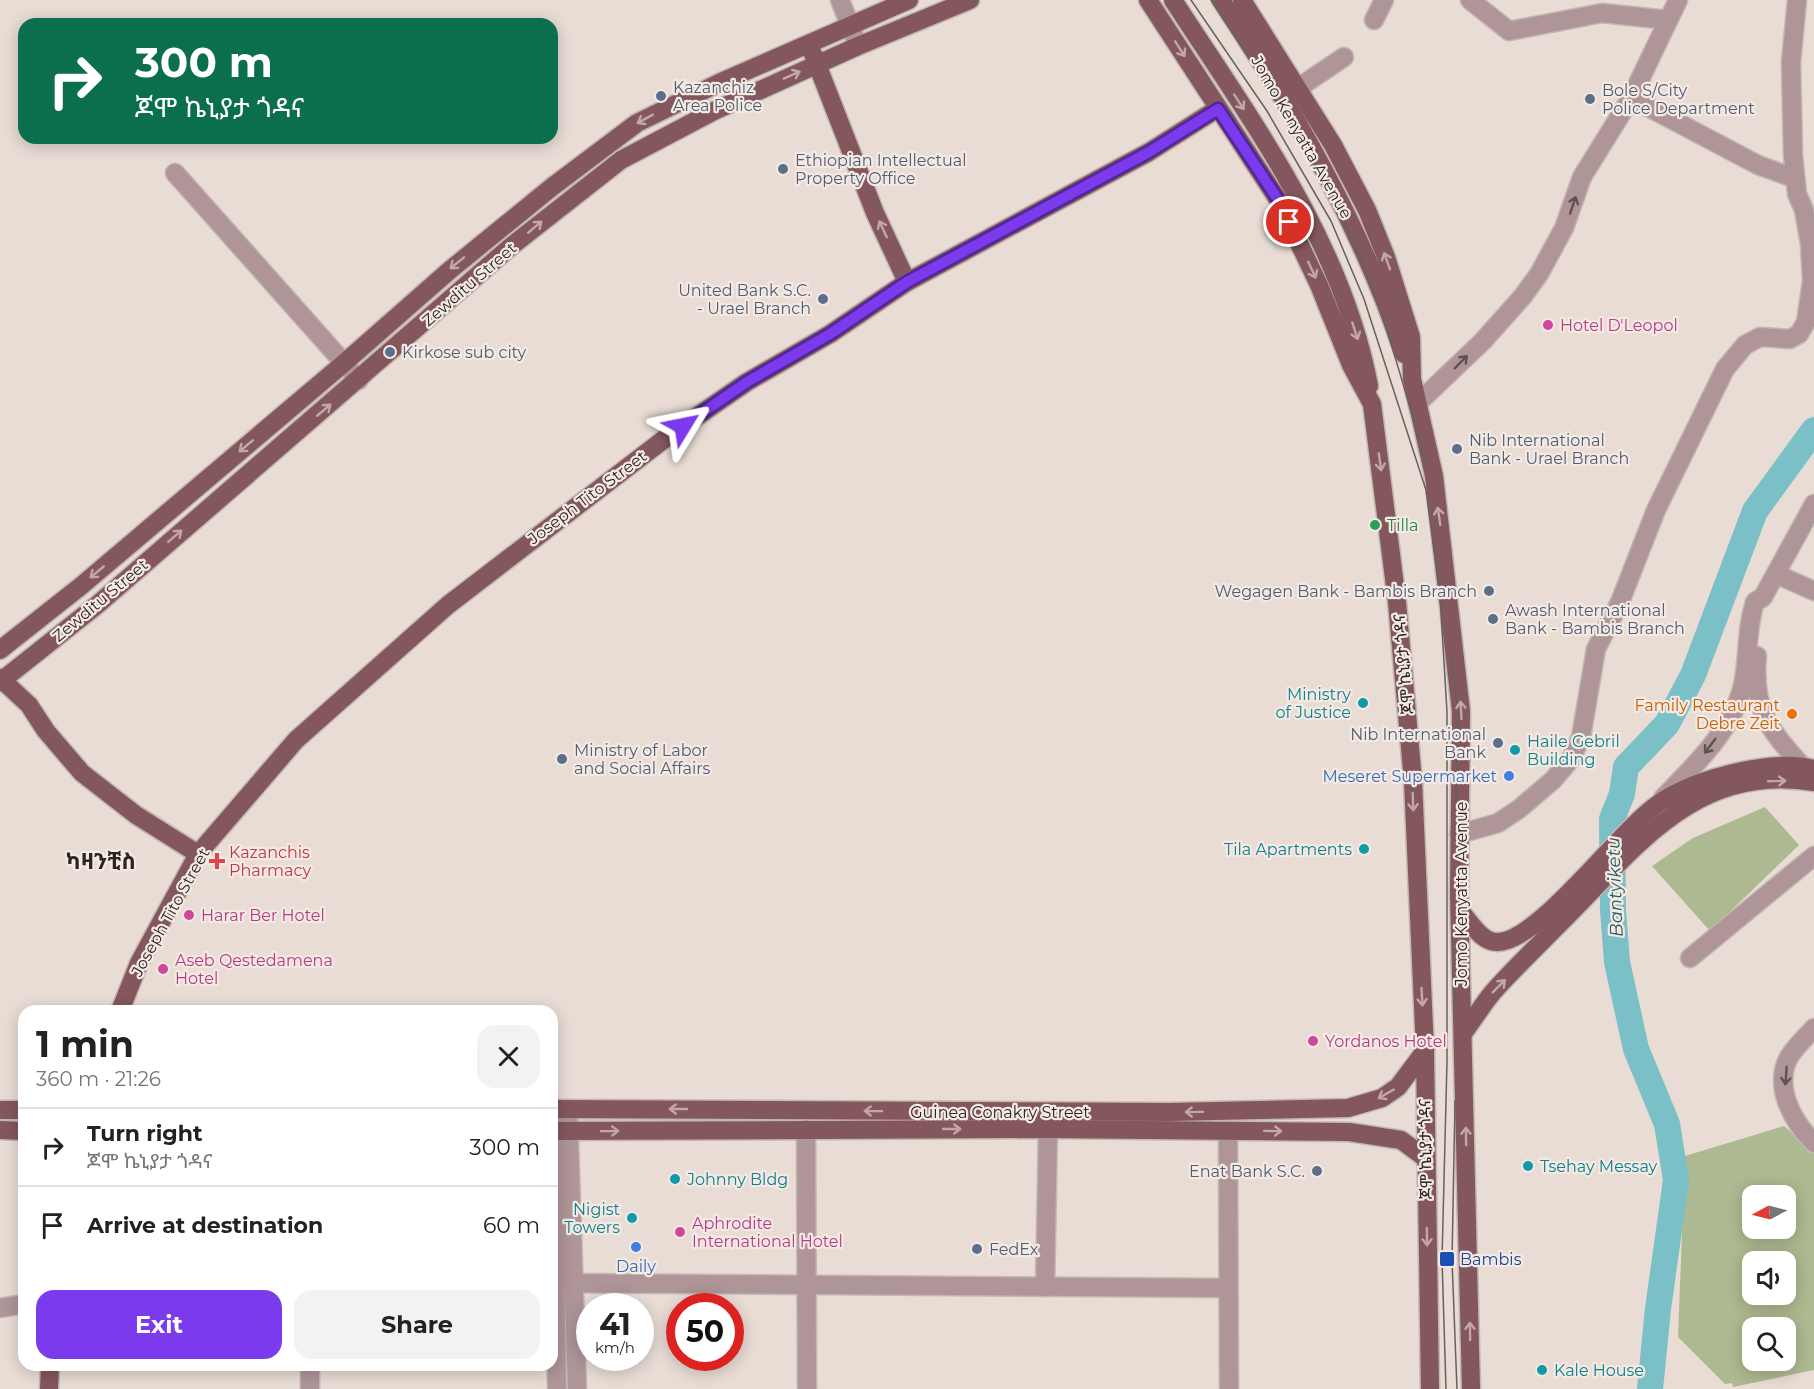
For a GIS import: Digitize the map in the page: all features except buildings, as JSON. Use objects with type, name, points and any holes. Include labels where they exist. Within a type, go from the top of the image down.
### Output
[{"type":"main road","name":"Zewditu Street","points":[[1,646],[81,586],[344,364],[450,270],[552,187],[638,123],[721,82],[909,0]]},
{"type":"main road","name":"Zewditu Street","points":[[1,680],[97,605],[509,248],[621,160],[694,120],[858,45],[970,0]]},
{"type":"main road","name":"ጆሞ ኬኒያታ ጎዳና","points":[[1148,0],[1279,201],[1319,285],[1351,365],[1372,404],[1389,522],[1410,739],[1425,1051],[1424,1157],[1430,1389]]},
{"type":"main road","points":[[1173,0],[1275,157],[1306,212],[1353,325],[1363,358],[1372,404]]},
{"type":"main road","name":"Jomo Kenyatta Avenue","points":[[1221,0],[1288,106],[1338,193],[1373,269],[1419,402],[1434,476],[1461,711],[1459,834],[1471,1389]]},
{"type":"main road","points":[[1242,0],[1298,88],[1347,173],[1386,257],[1411,337],[1412,379]]},
{"type":"main road","points":[[1252,0],[1256,22]]},
{"type":"main road","points":[[809,45],[876,213],[907,282]]},
{"type":"main road","name":"Joseph Tito Street","points":[[122,1005],[139,963],[198,854],[296,740],[448,605],[667,437],[747,382],[830,334],[907,282],[1149,152],[1218,109]]},
{"type":"main road","points":[[1,646],[17,668],[29,705]]},
{"type":"main road","points":[[1,680],[29,705],[46,731],[82,772],[136,815],[198,854]]},
{"type":"main road","points":[[1464,1032],[1492,993],[1570,901],[1628,842],[1656,805],[1699,784],[1725,775],[1765,767],[1808,767]]},
{"type":"main road","points":[[1628,842],[1694,801],[1732,787],[1775,781],[1814,783]]},
{"type":"main road","points":[[1461,912],[1485,940],[1496,943],[1507,941],[1536,925],[1570,901]]},
{"type":"main road","name":"Guinea Conakry Street","points":[[558,1109],[1170,1112],[1348,1108],[1382,1098],[1398,1087],[1425,1051]]},
{"type":"main road","points":[[1348,1108],[1349,1132]]},
{"type":"main road","points":[[0,1110],[18,1110]]},
{"type":"main road","points":[[1168,1131],[1170,1112]]},
{"type":"main road","name":"Guinea Conakry Street","points":[[558,1131],[1048,1129],[1349,1132],[1401,1140],[1424,1157]]},
{"type":"main road","points":[[0,1130],[18,1131]]},
{"type":"main road","points":[[49,1389],[50,1371]]},
{"type":"street","points":[[840,0],[858,45]]},
{"type":"street","points":[[1374,20],[1384,0]]},
{"type":"street","points":[[1470,0],[1509,31],[1602,13],[1668,20]]},
{"type":"street","points":[[1419,402],[1489,334],[1524,296],[1539,274],[1564,228],[1582,177],[1631,98],[1678,0]]},
{"type":"street","points":[[1459,834],[1498,823],[1512,814],[1553,780],[1571,759],[1581,737],[1596,648],[1620,602],[1656,510],[1725,369],[1745,345],[1760,337],[1790,339],[1799,333],[1806,321],[1812,281],[1810,244],[1804,210],[1797,194],[1794,178],[1791,62],[1803,9]]},
{"type":"street","points":[[1298,88],[1344,57]]},
{"type":"street","points":[[1631,98],[1758,165],[1794,178]]},
{"type":"street","points":[[175,173],[359,380]]},
{"type":"street","points":[[1808,767],[1774,736],[1760,708],[1756,667],[1763,597],[1814,504]]},
{"type":"street","points":[[1776,574],[1814,591]]},
{"type":"street","points":[[1656,826],[1656,805],[1700,760],[1733,713],[1743,686],[1752,612],[1755,602],[1763,597]]},
{"type":"street","points":[[1690,958],[1814,856]]},
{"type":"street","points":[[1814,1028],[1790,1057],[1784,1072],[1788,1107],[1795,1122],[1814,1143]]},
{"type":"street","points":[[558,1109],[561,1283],[558,1362]]},
{"type":"street","points":[[754,1109],[754,1129]]},
{"type":"street","points":[[806,1129],[807,1389]]},
{"type":"street","points":[[1045,1287],[1048,1129]]},
{"type":"street","points":[[1228,1131],[1228,1389]]},
{"type":"street","points":[[561,1283],[1228,1288]]},
{"type":"street","points":[[561,1283],[577,1389]]},
{"type":"street","points":[[0,1308],[18,1305]]},
{"type":"street","points":[[310,1371],[310,1389]]},
{"type":"street","points":[[557,1389],[558,1371]]},
{"type":"green space","points":[[1765,807],[1799,845],[1710,931],[1652,866],[1693,838]]},
{"type":"green space","points":[[1784,1126],[1814,1152],[1814,1370],[1733,1387],[1732,1383],[1725,1384],[1678,1337],[1685,1156]]},
{"type":"waterway","name":"Bantyiketu","points":[[1650,1389],[1658,1309],[1676,1180],[1667,1124],[1636,1049],[1617,962],[1613,910],[1612,819],[1622,794],[1626,767],[1667,724],[1693,675],[1755,511],[1814,430]]},
{"type":"tram line","points":[[1191,0],[1267,111],[1331,221],[1364,299],[1426,490],[1440,596],[1447,712],[1447,1062],[1442,1259],[1446,1389]]},
{"type":"tram line","points":[[1211,0],[1296,132],[1327,187],[1355,245],[1378,306],[1425,462]]},
{"type":"tram line","points":[[1452,658],[1458,711],[1456,843]]},
{"type":"tram line","points":[[1455,933],[1455,1014]]},
{"type":"tram line","points":[[1455,1101],[1452,1260],[1457,1389]]},
{"type":"place","name":"Kazanchiz Area Police","points":[[661,96]]},
{"type":"place","name":"Bole S/City Police Department","points":[[1590,99]]},
{"type":"place","name":"Ethiopian Intellectual Property Office","points":[[783,169]]},
{"type":"place","name":"United Bank S.C. - Urael Branch","points":[[823,299]]},
{"type":"place","name":"Hotel D'Leopol","points":[[1548,325]]},
{"type":"place","name":"Kirkose sub city","points":[[390,352]]},
{"type":"place","name":"Nib International Bank - Urael Branch","points":[[1457,449]]},
{"type":"place","name":"Tilla","points":[[1375,525]]},
{"type":"place","name":"Wegagen Bank - Bambis Branch","points":[[1489,591]]},
{"type":"place","name":"Awash International Bank - Bambis Branch","points":[[1493,619]]},
{"type":"place","name":"Ministry of Justice","points":[[1363,703]]},
{"type":"place","name":"Family Restaurant Debre Zeit","points":[[1792,714]]},
{"type":"place","name":"Nib International Bank","points":[[1498,743]]},
{"type":"place","name":"Haile Gebril Building","points":[[1515,750]]},
{"type":"place","name":"Ministry of Labor and Social Affairs","points":[[562,759]]},
{"type":"place","name":"Meseret Supermarket","points":[[1509,776]]},
{"type":"place","name":"Tila Apartments","points":[[1364,849]]},
{"type":"place","name":"Kazanchis Pharmacy","points":[[217,861]]},
{"type":"place","name":"Harar Ber Hotel","points":[[189,915]]},
{"type":"place","name":"Aseb Qestedamena Hotel","points":[[163,969]]},
{"type":"place","name":"Yordanos Hotel","points":[[1313,1041]]},
{"type":"place","name":"Tsehay Messay","points":[[1528,1166]]},
{"type":"place","name":"Enat Bank S.C.","points":[[1317,1171]]},
{"type":"place","name":"Johnny Bldg","points":[[675,1179]]},
{"type":"place","name":"Nigist Towers","points":[[632,1218]]},
{"type":"place","name":"Aphrodite International Hotel","points":[[680,1232]]},
{"type":"place","name":"Daily","points":[[636,1247]]},
{"type":"place","name":"FedEx","points":[[977,1249]]},
{"type":"place","name":"Bambis","points":[[1447,1259]]},
{"type":"place","name":"Kale House","points":[[1542,1370]]},
{"type":"district","name":"ካዛንቺስ","points":[[101,861]]},
{"type":"route","points":[[683,426],[747,382],[830,334],[907,282],[1149,152],[1218,109],[1279,201],[1289,222]]}]
